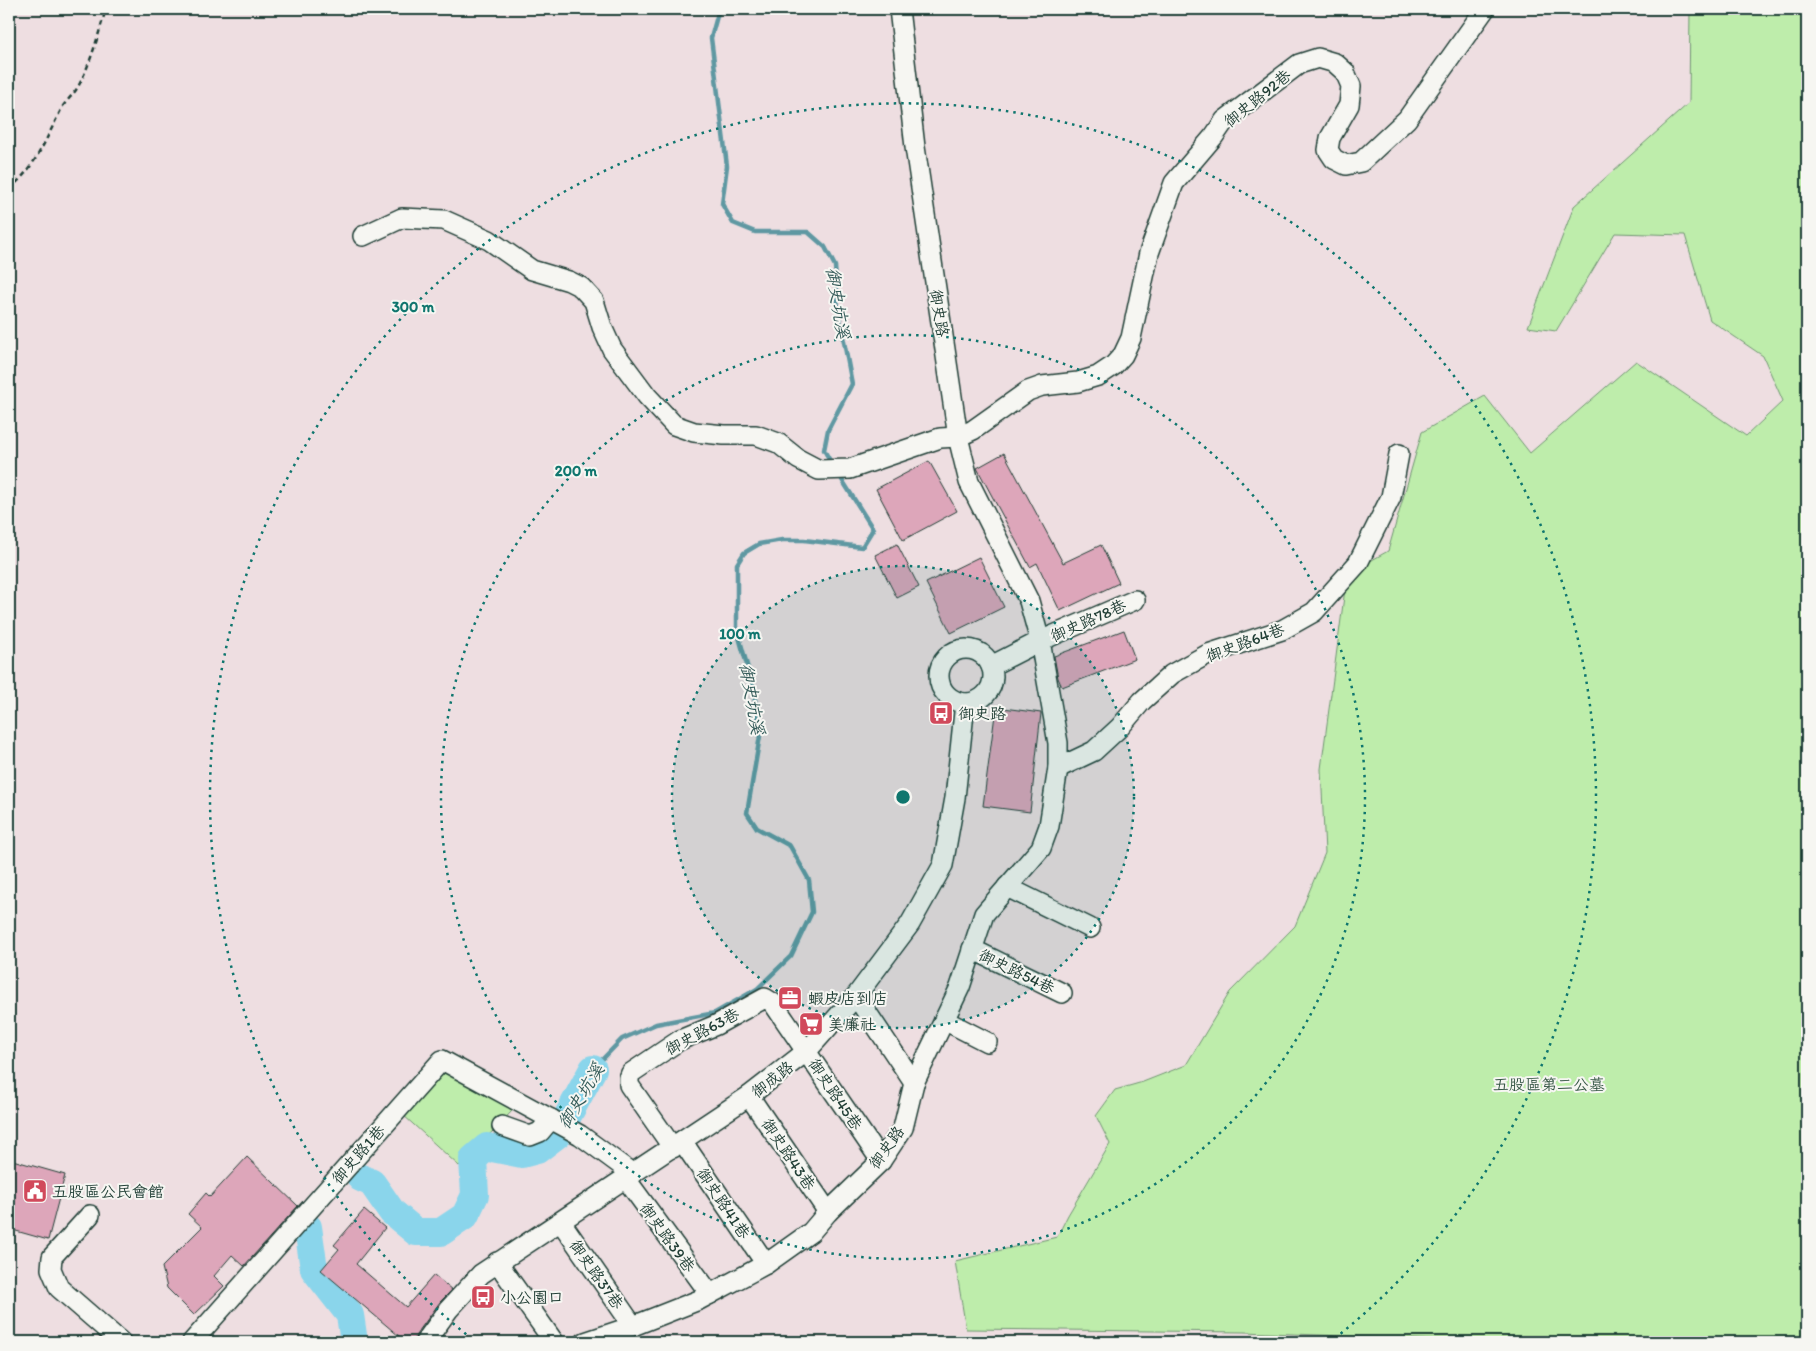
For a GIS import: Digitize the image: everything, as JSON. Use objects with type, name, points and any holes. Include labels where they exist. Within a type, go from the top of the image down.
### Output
[{"type":"street","name":"御史路","points":[[585,1342],[634,1326],[710,1294],[766,1264],[811,1232],[828,1212],[881,1160],[903,1128],[914,1083],[960,987],[984,914],[1041,848],[1049,826],[1058,768],[1058,743],[1040,641],[1029,601],[969,482],[958,436],[915,147],[899,9]]},
{"type":"street","name":"御史路92巷","points":[[958,436],[973,430],[1028,391],[1042,386],[1078,382],[1098,376],[1113,366],[1123,355],[1131,338],[1149,253],[1174,183],[1214,136],[1225,120],[1300,64],[1318,58],[1335,63],[1345,72],[1351,86],[1349,105],[1330,138],[1328,150],[1334,159],[1346,165],[1361,162],[1407,119],[1485,9]]},
{"type":"street","points":[[363,236],[402,218],[444,220],[489,240],[532,270],[569,281],[581,288],[594,301],[602,327],[612,349],[647,396],[674,425],[694,432],[724,435],[756,434],[778,444],[798,459],[819,470],[850,469],[940,438],[958,436]]},
{"type":"street","name":"御史路64巷","points":[[1058,768],[1094,751],[1120,727],[1142,701],[1172,674],[1208,654],[1282,630],[1314,612],[1358,563],[1391,497],[1399,454]]},
{"type":"street","name":"御史路78巷","points":[[1040,641],[1135,600]]},
{"type":"street","points":[[991,666],[1040,641]]},
{"type":"street","points":[[968,650],[982,655],[991,666],[992,674],[990,689],[979,700],[965,703],[950,698],[940,686],[939,671],[946,657],[953,652],[968,650]]},
{"type":"street","name":"御成路","points":[[425,1342],[449,1309],[481,1274],[749,1096],[807,1052],[856,996],[910,924],[943,865],[955,798],[965,703]]},
{"type":"street","points":[[1007,887],[1090,928]]},
{"type":"street","name":"御史路54巷","points":[[972,950],[1062,993]]},
{"type":"street","points":[[856,996],[914,1083]]},
{"type":"street","name":"御史路63巷","points":[[677,1145],[629,1085],[631,1073],[680,1040],[716,1025],[765,998],[773,1003],[807,1052]]},
{"type":"street","points":[[944,1020],[987,1042]]},
{"type":"street","name":"御史路45巷","points":[[807,1052],[881,1160]]},
{"type":"street","name":"御史路1巷","points":[[192,1342],[442,1060],[551,1119]]},
{"type":"street","name":"御史路43巷","points":[[749,1096],[828,1212]]},
{"type":"street","points":[[502,1126],[530,1136],[540,1132],[551,1119]]},
{"type":"street","name":"御史路39巷","points":[[551,1119],[580,1135],[630,1176],[710,1294]]},
{"type":"street","name":"御史路41巷","points":[[677,1145],[766,1264]]},
{"type":"street","points":[[90,1215],[52,1257],[51,1270],[59,1288],[121,1342]]},
{"type":"street","name":"御史路37巷","points":[[561,1222],[634,1326]]},
{"type":"street","points":[[498,1262],[554,1342]]},
{"type":"path","points":[[9,189],[30,168],[64,105],[78,87],[90,61],[106,9]]},
{"type":"green space","name":"五股區第二公墓","points":[[1690,9],[1807,9],[1807,1342],[1450,1342],[1245,1332],[966,1329],[955,1261],[1057,1237],[1110,1144],[1096,1116],[1115,1090],[1143,1082],[1186,1065],[1230,992],[1295,926],[1325,853],[1321,769],[1347,574],[1388,551],[1422,432],[1485,396],[1530,453],[1636,361],[1746,436],[1783,401],[1763,356],[1710,320],[1685,235],[1615,233],[1556,331],[1528,327],[1574,206],[1689,103]]},
{"type":"green space","points":[[442,1068],[514,1109],[459,1166],[402,1114]]},
{"type":"building","points":[[1004,453],[1063,563],[1101,545],[1119,583],[1060,611],[1037,563],[1030,567],[977,468]]},
{"type":"building","points":[[929,461],[957,511],[903,540],[876,489]]},
{"type":"building","points":[[897,544],[919,587],[897,598],[875,555]]},
{"type":"building","points":[[979,557],[1004,607],[951,633],[926,583]]},
{"type":"building","points":[[1124,630],[1135,659],[1062,687],[1058,678],[1054,656]]},
{"type":"building","points":[[996,707],[1041,713],[1030,812],[983,806]]},
{"type":"building","points":[[247,1157],[298,1206],[244,1266],[232,1255],[214,1276],[224,1286],[194,1315],[167,1288],[162,1267],[202,1227],[188,1214],[206,1193],[210,1197]]},
{"type":"building","name":"五股區公民會館","points":[[9,1159],[65,1175],[48,1240],[9,1229]]},
{"type":"building","points":[[364,1210],[385,1228],[356,1264],[406,1307],[434,1275],[452,1290],[440,1302],[416,1335],[414,1342],[406,1342],[321,1270],[339,1249],[334,1245]]},
{"type":"waterway","name":"御史坑溪","points":[[719,9],[711,38],[727,166],[722,204],[733,223],[755,232],[808,232],[825,247],[835,266],[838,310],[852,384],[828,430],[824,450],[832,464]]},
{"type":"waterway","name":"御史坑溪","points":[[593,1069],[622,1039],[656,1024],[715,1013],[757,989],[791,956],[812,912],[809,880],[790,846],[757,828],[747,813],[760,736],[753,686],[737,630],[737,564],[744,553],[759,544],[782,540],[804,540],[862,547],[873,529],[839,475]]},
{"type":"waterway","name":"御史坑溪","points":[[361,1178],[372,1183],[392,1212],[416,1232],[441,1232],[465,1216],[475,1195],[473,1159],[487,1147],[522,1154],[537,1150],[558,1134],[593,1069]]},
{"type":"waterway","name":"御史坑溪","points":[[308,1227],[314,1269],[350,1315],[354,1342]]},
{"type":"place","name":"御史路","points":[[941,713]]},
{"type":"place","name":"蝦皮店到店","points":[[790,998]]},
{"type":"place","name":"美廉社","points":[[811,1024]]},
{"type":"place","name":"五股區公民會館","points":[[35,1191]]},
{"type":"place","name":"小公園口","points":[[483,1297]]}]
